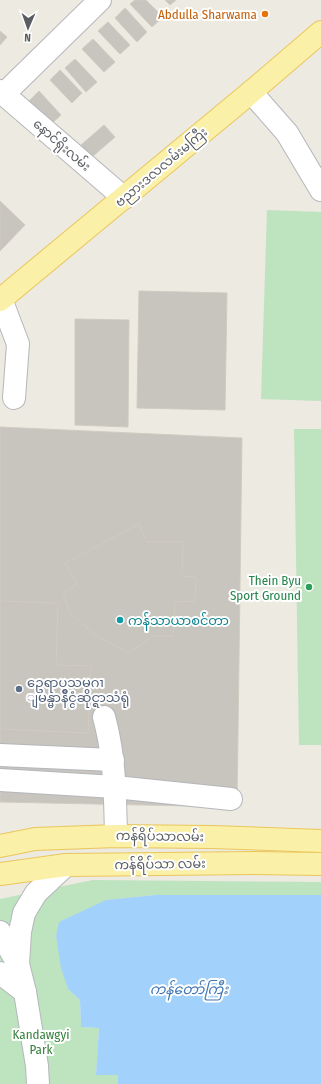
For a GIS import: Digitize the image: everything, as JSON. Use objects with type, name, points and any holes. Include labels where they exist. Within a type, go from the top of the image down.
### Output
[{"type":"main road","name":"ဗညားဒလလမ်းမကြီး","points":[[1,300],[321,32]]},
{"type":"main road","name":"ကန်ရိပ်သာလမ်း","points":[[0,846],[35,839],[116,836],[212,837],[321,841]]},
{"type":"main road","points":[[0,837],[35,839]]},
{"type":"main road","name":"ကန်ရိပ်သာ လမ်း","points":[[0,874],[66,865],[254,863],[321,864]]},
{"type":"street","points":[[2,92],[100,0]]},
{"type":"street","name":"နောင်ရိုးလမ်း","points":[[2,92],[124,198]]},
{"type":"street","points":[[251,92],[287,133],[321,190]]},
{"type":"street","points":[[1,300],[18,344],[14,398]]},
{"type":"street","points":[[104,717],[113,760],[116,836]]},
{"type":"street","points":[[0,755],[113,760]]},
{"type":"street","points":[[0,780],[115,787],[231,799]]},
{"type":"street","points":[[9,969],[24,913],[36,893],[66,865]]},
{"type":"street","points":[[0,932],[9,969],[25,992],[37,1066],[38,1084]]},
{"type":"green space","points":[[267,210],[321,212],[321,401],[261,399]]},
{"type":"green space","name":"Thein Byu Sport Ground","points":[[294,429],[321,429],[321,745],[299,745]]},
{"type":"green space","name":"Kandawgyi Park","points":[[93,880],[321,882],[321,895],[155,895],[106,900],[56,936],[68,989],[80,1000],[81,1027],[99,1028],[96,1075],[118,1075],[118,1084],[0,1084],[0,899]]},
{"type":"water","name":"ကန်တော်ကြီး","points":[[155,895],[321,895],[321,1084],[118,1084],[118,1075],[96,1075],[99,1028],[81,1027],[80,1000],[68,989],[61,968],[56,936],[59,922],[106,900]]},
{"type":"building","points":[[135,0],[146,0],[163,17],[152,27],[130,4]]},
{"type":"building","points":[[165,0],[176,0],[170,5]]},
{"type":"building","points":[[125,8],[147,32],[137,42],[115,18]]},
{"type":"building","points":[[108,22],[130,45],[120,54],[98,31]]},
{"type":"building","points":[[0,31],[7,37],[0,45]]},
{"type":"building","points":[[93,39],[115,62],[104,72],[82,49]]},
{"type":"building","points":[[75,59],[97,82],[86,92],[65,68]]},
{"type":"building","points":[[60,70],[82,93],[72,103],[50,80]]},
{"type":"building","points":[[39,91],[61,115],[50,125],[29,101]]},
{"type":"building","points":[[104,125],[115,137],[92,157],[81,145]]},
{"type":"building","points":[[0,201],[25,225],[0,251]]},
{"type":"building","points":[[139,291],[227,293],[225,410],[137,408]]},
{"type":"building","points":[[75,319],[129,320],[128,427],[75,425]]},
{"type":"building","name":"ကန်သာယာစင်တာ","points":[[0,427],[242,438],[237,807],[0,802]]},
{"type":"building","points":[[139,524],[147,542],[183,542],[182,576],[196,577],[195,601],[175,602],[173,636],[153,636],[129,653],[95,635],[71,614],[63,594],[77,584],[65,563]]},
{"type":"building","points":[[0,601],[58,603],[56,665],[91,666],[88,733],[0,729]]},
{"type":"place","name":"Abdulla Sharwama","points":[[265,14]]},
{"type":"place","name":"Thein Byu Sport Ground","points":[[309,587]]},
{"type":"place","name":"ကန်သာယာစင်တာ","points":[[120,620]]},
{"type":"place","name":"ဥေရာပသမဂၢ ျမန္မာနိဳင္ငံဆိုင္ရာသံရုံ","points":[[19,689]]}]
